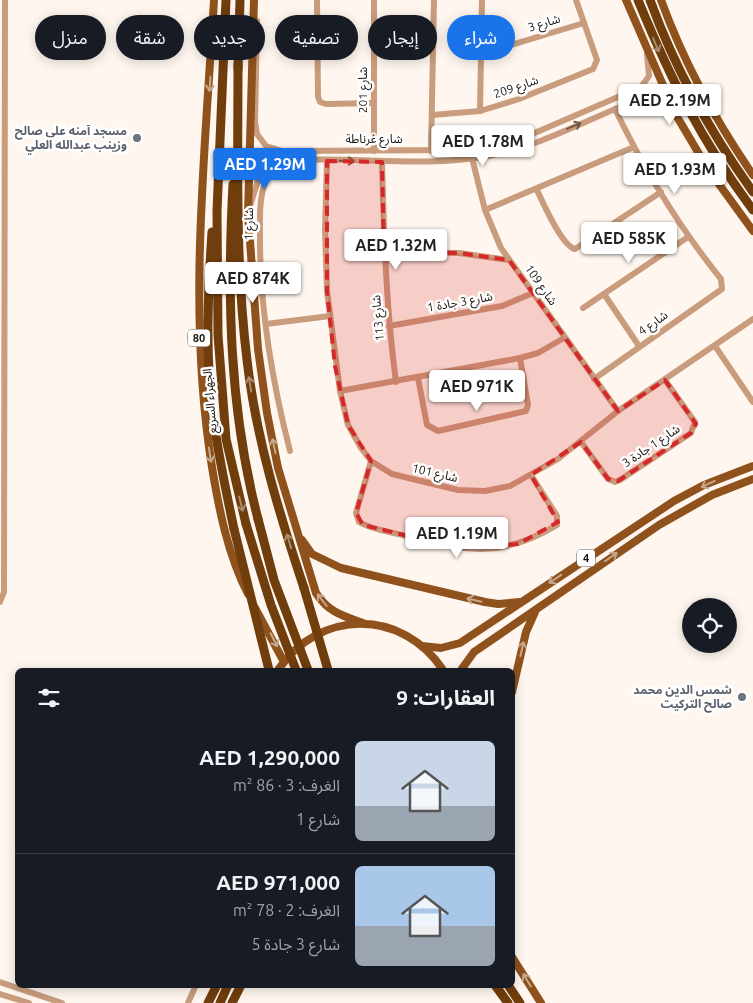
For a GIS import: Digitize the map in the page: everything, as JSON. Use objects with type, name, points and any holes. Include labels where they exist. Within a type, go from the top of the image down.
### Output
[{"type":"highway","name":"الجهراء السريع","points":[[226,0],[218,197],[218,335],[222,409],[226,439],[246,524],[268,598],[295,668]]},
{"type":"highway","name":"الجهراء السريع","points":[[240,0],[229,273],[230,328],[242,437],[258,519],[274,580],[307,668]]},
{"type":"highway","points":[[638,0],[664,64],[686,109],[718,162],[753,210]]},
{"type":"highway","points":[[650,0],[664,36],[697,106],[726,154],[753,192]]},
{"type":"highway","points":[[238,64],[239,247],[247,360],[261,443],[271,483],[327,668]]},
{"type":"highway","points":[[218,197],[212,226],[208,295],[210,378],[219,458],[234,529],[269,668]]},
{"type":"highway","points":[[208,1003],[216,988]]},
{"type":"highway","points":[[220,1003],[227,988]]},
{"type":"highway","points":[[232,1003],[240,988]]},
{"type":"highway","points":[[236,1003],[244,988]]},
{"type":"highway","points":[[497,988],[508,1003]]},
{"type":"highway","points":[[510,988],[520,1003]]},
{"type":"main road","name":"الجهراء السريع","points":[[214,0],[199,336],[204,416],[220,510],[235,564],[241,581],[284,662]]},
{"type":"main road","points":[[256,0],[248,214],[252,286],[265,404],[278,468],[294,527],[312,583],[323,604],[333,612],[363,624],[400,632],[422,646],[441,668]]},
{"type":"main road","points":[[626,0],[646,50],[676,115],[708,169],[753,231]]},
{"type":"main road","points":[[661,0],[677,41],[703,94],[753,174]]},
{"type":"main road","name":"4","points":[[422,646],[432,648],[451,647],[500,617],[674,501],[713,482],[753,466]]},
{"type":"main road","name":"4","points":[[462,668],[474,652],[658,525],[712,495],[753,480]]},
{"type":"main road","points":[[294,527],[312,554],[341,568],[492,604],[522,602]]},
{"type":"main road","points":[[515,679],[526,632],[538,608]]},
{"type":"main road","points":[[500,617],[500,624],[503,628],[508,629]]},
{"type":"main road","points":[[280,668],[300,645],[319,633],[340,626],[363,624]]},
{"type":"main road","points":[[515,962],[540,1003]]},
{"type":"main road","points":[[492,988],[503,1003]]},
{"type":"street","points":[[0,602],[4,592],[2,561],[2,243],[5,0]]},
{"type":"street","points":[[248,214],[261,171],[272,163],[281,161],[280,155],[282,151],[266,146],[256,129],[256,0]]},
{"type":"street","points":[[317,0],[318,97],[320,102],[326,104],[374,103]]},
{"type":"street","name":"شارع 201","points":[[374,0],[374,151]]},
{"type":"street","points":[[431,150],[434,0]]},
{"type":"street","points":[[482,0],[482,15]]},
{"type":"street","points":[[576,0],[584,23]]},
{"type":"street","name":"شارع 209","points":[[432,115],[480,111],[519,99],[593,69],[597,60],[584,23]]},
{"type":"street","name":"شارع 3","points":[[515,44],[584,23]]},
{"type":"street","points":[[646,50],[649,76],[639,88],[643,90],[644,97],[654,96],[661,98],[676,115]]},
{"type":"street","points":[[480,111],[481,60]]},
{"type":"street","name":"شارع غرناطة","points":[[282,151],[461,150],[500,144],[512,141],[639,88]]},
{"type":"street","name":"شارع غرناطة","points":[[281,161],[382,162],[472,158],[501,153],[515,150],[644,97]]},
{"type":"street","points":[[583,308],[688,238],[634,147],[615,109]]},
{"type":"street","points":[[512,141],[512,146],[515,150]]},
{"type":"street","points":[[500,144],[504,148],[501,153]]},
{"type":"street","points":[[485,210],[537,190],[634,147]]},
{"type":"street","name":"شارع 109","points":[[472,158],[485,210],[501,248],[618,411]]},
{"type":"street","name":"شارع 1","points":[[281,161],[265,180],[261,197],[262,287],[278,406],[290,450]]},
{"type":"street","name":"شارع 101","points":[[327,161],[325,230],[330,316],[340,391],[348,425],[371,461],[392,474],[458,490],[485,491],[510,486],[531,475],[581,442],[618,411],[753,319]]},
{"type":"street","name":"شارع 113","points":[[382,162],[384,252],[389,326],[396,382]]},
{"type":"street","points":[[537,190],[552,220],[568,244],[575,249],[661,192]]},
{"type":"street","name":"شارع 4","points":[[594,379],[722,289],[721,279],[688,238]]},
{"type":"street","points":[[384,252],[459,253],[509,260]]},
{"type":"street","name":"شارع 3 جادة 1","points":[[389,326],[502,306],[532,293]]},
{"type":"street","points":[[604,294],[639,346]]},
{"type":"street","points":[[266,324],[330,316]]},
{"type":"street","points":[[340,391],[520,358],[538,353],[564,338]]},
{"type":"street","points":[[715,346],[753,402]]},
{"type":"street","points":[[418,378],[427,425],[438,431],[526,411],[528,404],[520,358]]},
{"type":"street","name":"شارع 1 جادة 3","points":[[581,442],[608,479],[615,482],[692,433],[695,422],[666,380]]},
{"type":"street","points":[[371,461],[356,513],[359,522],[457,548],[494,549],[512,546],[540,535],[556,525],[557,516],[531,475]]},
{"type":"street","points":[[0,982],[15,987]]},
{"type":"street","points":[[18,988],[62,1003]]},
{"type":"street","points":[[188,1003],[195,988]]},
{"type":"street","points":[[0,994],[29,1003]]},
{"type":"highlighted area","points":[[327,161],[382,162],[384,252],[459,253],[509,260],[618,411],[665,380],[696,424],[691,433],[618,481],[608,479],[581,442],[531,475],[558,522],[518,544],[457,548],[363,525],[356,513],[371,461],[348,425],[335,366],[327,291]]},
{"type":"place","name":"مسجد آمنه علي صالح وزينب عبدالله العلي","points":[[137,138]]},
{"type":"place","name":"شمس الدين محمد صالح التركيت","points":[[742,697]]}]
